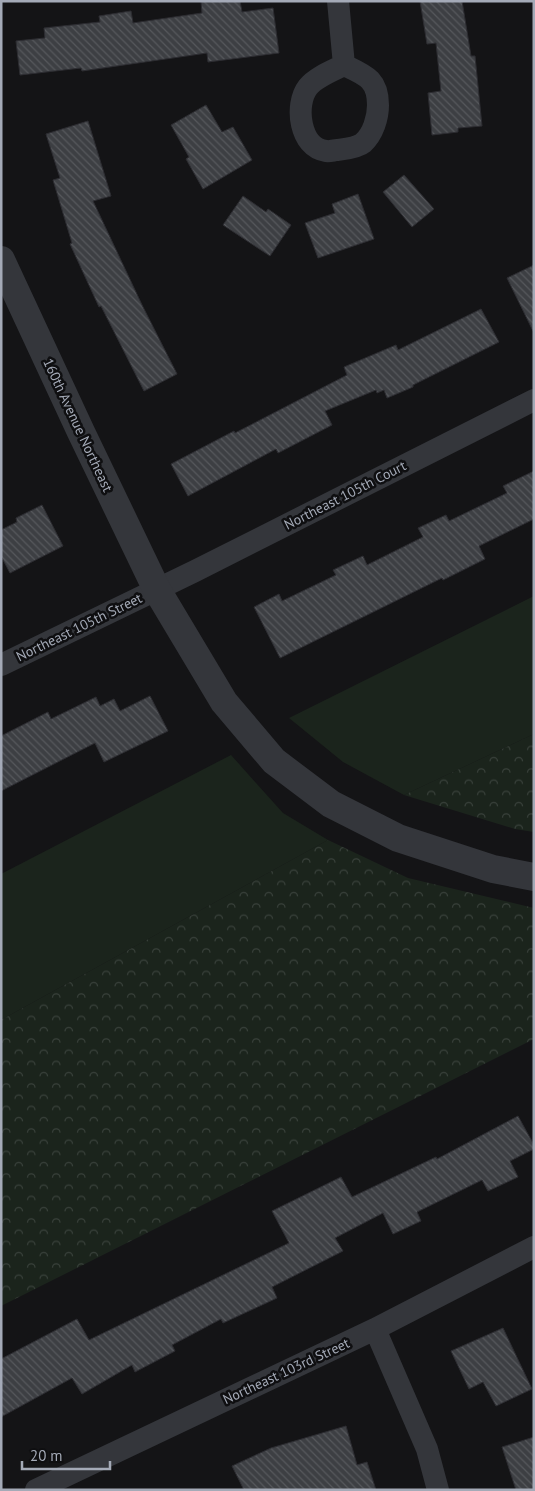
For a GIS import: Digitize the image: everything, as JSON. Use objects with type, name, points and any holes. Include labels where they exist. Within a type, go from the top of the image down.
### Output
[{"type":"street","points":[[338,1],[344,65]]},
{"type":"street","name":"160th Avenue Northeast","points":[[3,270],[157,590],[224,702],[274,761],[331,804],[398,838],[493,869],[534,877]]},
{"type":"street","name":"Northeast 105th Court","points":[[157,590],[534,400]]},
{"type":"street","name":"Northeast 105th Street","points":[[1,665],[157,590]]},
{"type":"street","name":"Northeast 103rd Street","points":[[36,1490],[375,1329],[534,1247]]},
{"type":"street","points":[[375,1329],[427,1449],[438,1490]]},
{"type":"green space","points":[[534,596],[534,734],[404,795],[343,762],[289,718]]},
{"type":"green space","points":[[534,734],[534,832],[515,829],[404,795]]},
{"type":"green space","points":[[231,755],[283,813],[328,840],[1,1020],[1,874]]},
{"type":"green space","points":[[328,840],[408,878],[534,908],[534,1039],[1,1306],[1,1020]]},
{"type":"building","points":[[201,1],[240,1],[242,12],[273,8],[279,53],[208,62],[207,53],[82,71],[81,68],[20,75],[16,41],[45,38],[44,28],[100,22],[99,16],[131,11],[133,23],[202,13]]},
{"type":"building","points":[[420,1],[462,1],[471,56],[475,56],[482,126],[458,128],[458,132],[432,135],[428,93],[441,91],[436,43],[427,44]]},
{"type":"building","points":[[206,105],[222,132],[233,127],[252,160],[203,189],[186,159],[189,157],[171,125]]},
{"type":"building","points":[[88,121],[111,196],[93,201],[177,374],[144,391],[101,306],[99,307],[70,244],[72,243],[53,180],[60,178],[46,134]]},
{"type":"building","points":[[404,175],[434,209],[412,227],[383,192]]},
{"type":"building","points":[[358,194],[374,239],[318,258],[305,223],[335,213],[332,204]]},
{"type":"building","points":[[243,196],[266,212],[268,209],[291,225],[270,256],[223,225]]},
{"type":"building","points":[[534,265],[534,333],[507,278]]},
{"type":"building","points":[[481,309],[499,342],[413,385],[413,387],[387,398],[384,390],[377,393],[376,390],[325,411],[332,425],[278,453],[276,449],[188,496],[171,464],[347,375],[344,367],[396,345],[398,350]]},
{"type":"building","points":[[534,471],[534,519],[479,546],[485,559],[443,580],[442,578],[280,658],[254,607],[279,594],[282,601],[336,575],[333,570],[363,556],[367,565],[423,537],[418,528],[446,515],[449,521],[507,493],[503,486]]},
{"type":"building","points":[[42,505],[63,546],[10,573],[1,556],[1,530],[17,522],[16,518]]},
{"type":"building","points":[[150,696],[168,731],[104,762],[95,743],[1,791],[1,736],[48,712],[51,719],[96,697],[100,706],[114,699],[120,711]]},
{"type":"building","points":[[518,1116],[534,1145],[534,1149],[510,1161],[518,1177],[488,1191],[482,1180],[417,1212],[421,1221],[393,1234],[383,1213],[335,1238],[343,1251],[272,1287],[277,1298],[223,1323],[221,1319],[172,1345],[175,1351],[135,1372],[132,1365],[82,1394],[72,1378],[1,1417],[1,1359],[77,1319],[89,1340],[289,1243],[272,1211],[341,1177],[352,1197],[436,1157],[437,1159]]},
{"type":"building","points":[[503,1328],[532,1389],[496,1406],[483,1382],[469,1389],[451,1351]]},
{"type":"building","points":[[346,1426],[357,1465],[367,1462],[376,1490],[244,1490],[232,1466],[271,1448]]},
{"type":"building","points":[[534,1437],[534,1490],[516,1490],[502,1447]]}]
